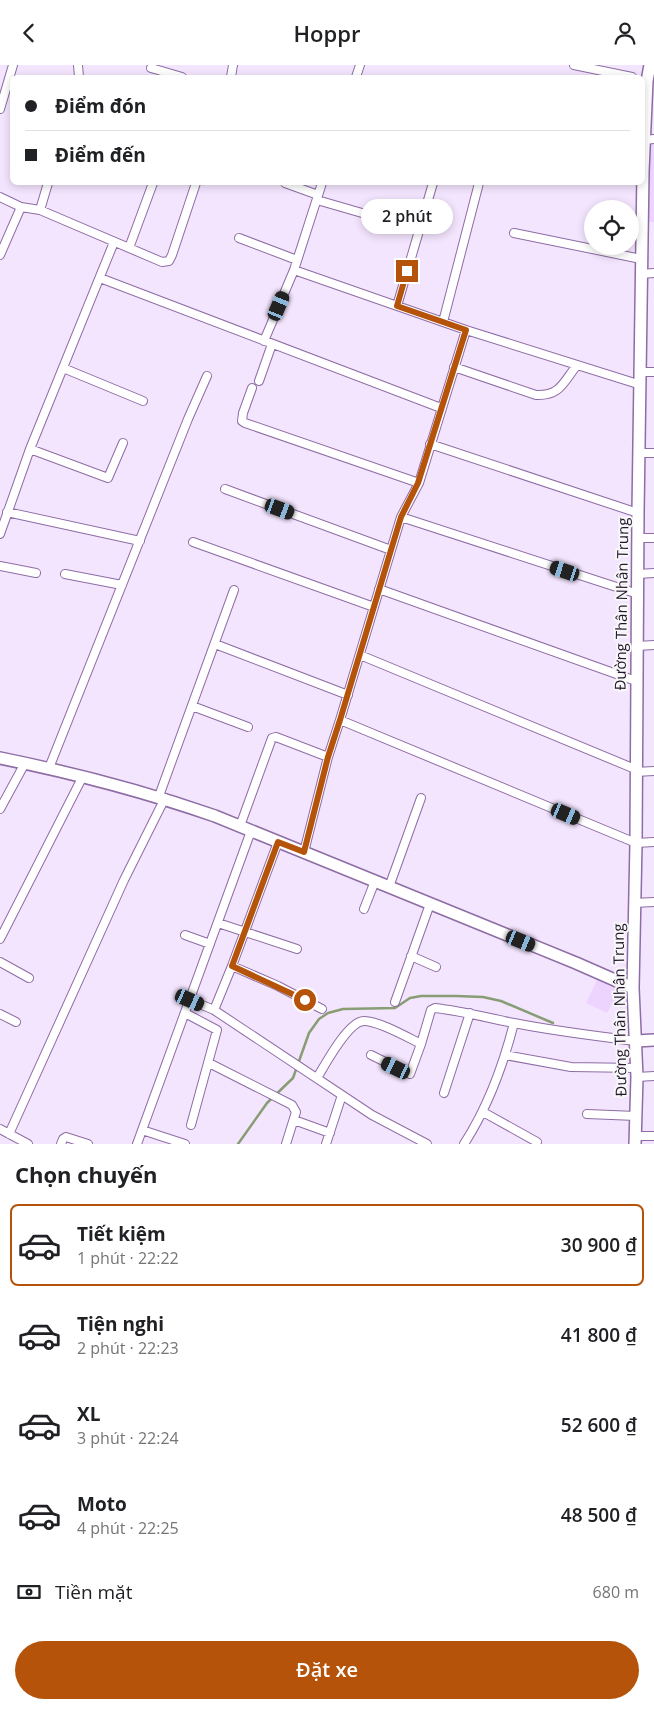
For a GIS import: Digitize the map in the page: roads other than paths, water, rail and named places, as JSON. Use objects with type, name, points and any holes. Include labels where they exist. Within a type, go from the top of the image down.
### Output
[{"type":"street","points":[[0,109],[12,65]]},
{"type":"street","points":[[574,65],[622,75]]},
{"type":"street","name":"Đường Thân Nhân Trung","points":[[645,162],[650,140],[645,80],[650,65]]},
{"type":"street","points":[[151,68],[175,75]]},
{"type":"street","points":[[40,210],[47,185]]},
{"type":"street","points":[[129,248],[151,185]]},
{"type":"street","points":[[0,197],[21,207],[40,210],[162,262],[169,261],[195,185]]},
{"type":"street","points":[[290,185],[369,215]]},
{"type":"street","points":[[259,381],[268,342],[321,185]]},
{"type":"street","points":[[397,306],[431,185]]},
{"type":"street","points":[[443,322],[478,185]]},
{"type":"street","name":"Đường Thân Nhân Trung","points":[[635,1140],[637,1072],[633,988],[643,185]]},
{"type":"street","points":[[0,255],[21,207]]},
{"type":"street","points":[[514,233],[642,259]]},
{"type":"street","points":[[239,238],[297,260]]},
{"type":"street","points":[[0,534],[30,449],[114,242]]},
{"type":"street","points":[[294,270],[466,330],[641,385]]},
{"type":"street","points":[[642,274],[654,273]]},
{"type":"street","points":[[100,278],[441,408]]},
{"type":"street","points":[[304,852],[328,757],[401,517],[418,483],[466,330]]},
{"type":"street","points":[[454,367],[536,395],[544,395],[556,392],[577,365]]},
{"type":"street","points":[[63,368],[143,401]]},
{"type":"street","points":[[641,372],[654,372]]},
{"type":"street","points":[[49,768],[207,376]]},
{"type":"street","points":[[252,388],[242,413],[242,421],[418,483]]},
{"type":"street","points":[[30,449],[108,478],[123,443]]},
{"type":"street","points":[[430,444],[638,513]]},
{"type":"street","points":[[639,453],[654,453]]},
{"type":"street","points":[[225,489],[391,550]]},
{"type":"street","points":[[7,511],[140,541]]},
{"type":"street","points":[[401,517],[638,594]]},
{"type":"street","points":[[638,538],[654,538]]},
{"type":"street","points":[[193,543],[374,607]]},
{"type":"street","points":[[0,566],[36,573]]},
{"type":"street","points":[[638,574],[654,573]]},
{"type":"street","points":[[65,574],[122,585]]},
{"type":"street","points":[[379,589],[636,681]]},
{"type":"street","points":[[9,1134],[162,797],[192,706],[234,590]]},
{"type":"street","points":[[214,644],[348,695]]},
{"type":"street","points":[[637,646],[654,645]]},
{"type":"street","points":[[360,655],[635,770],[654,771]]},
{"type":"street","points":[[192,706],[248,727]]},
{"type":"street","points":[[340,720],[636,843],[654,842]]},
{"type":"street","points":[[240,827],[272,738],[276,737],[328,757]]},
{"type":"street","points":[[0,757],[83,775],[162,797],[304,852],[633,988]]},
{"type":"street","points":[[0,809],[25,763]]},
{"type":"street","points":[[0,939],[83,775]]},
{"type":"street","points":[[389,887],[421,797]]},
{"type":"street","points":[[137,1144],[252,831]]},
{"type":"street","points":[[214,1011],[278,842]]},
{"type":"street","points":[[364,909],[375,881]]},
{"type":"street","points":[[634,903],[654,902]]},
{"type":"street","points":[[395,1002],[430,904]]},
{"type":"street","points":[[218,923],[297,949]]},
{"type":"street","points":[[185,935],[210,944]]},
{"type":"street","points":[[411,956],[436,967]]},
{"type":"street","points":[[0,962],[29,978]]},
{"type":"street","points":[[232,966],[278,986],[322,1009]]},
{"type":"street","points":[[190,1000],[214,1011],[372,1115],[427,1144]]},
{"type":"street","points":[[371,1055],[410,1074],[432,1008],[470,1013],[561,1031],[636,1041],[654,1040]]},
{"type":"street","points":[[185,1013],[217,1030],[191,1125]]},
{"type":"street","points":[[444,1093],[470,1013]]},
{"type":"street","points":[[0,1014],[16,1022]]},
{"type":"street","points":[[317,1079],[339,1041],[362,1020],[373,1022],[421,1044]]},
{"type":"street","points":[[464,1144],[483,1112],[505,1055],[514,1023]]},
{"type":"street","points":[[505,1055],[571,1067],[637,1072],[654,1076]]},
{"type":"street","points":[[209,1063],[292,1105],[296,1112],[286,1144]]},
{"type":"street","points":[[326,1144],[342,1095]]},
{"type":"street","points":[[483,1112],[537,1141]]},
{"type":"street","points":[[587,1114],[636,1116]]},
{"type":"street","points":[[294,1120],[330,1133]]},
{"type":"street","points":[[0,1129],[28,1144]]},
{"type":"street","points":[[142,1129],[186,1144]]},
{"type":"street","points":[[635,1140],[654,1136]]},
{"type":"street","points":[[61,1144],[66,1137],[87,1144]]},
{"type":"waterway","points":[[238,1144],[267,1103],[293,1078],[309,1033],[319,1019],[328,1013],[343,1009],[395,1008],[410,998],[421,996],[483,997],[501,1001],[553,1023]]}]
